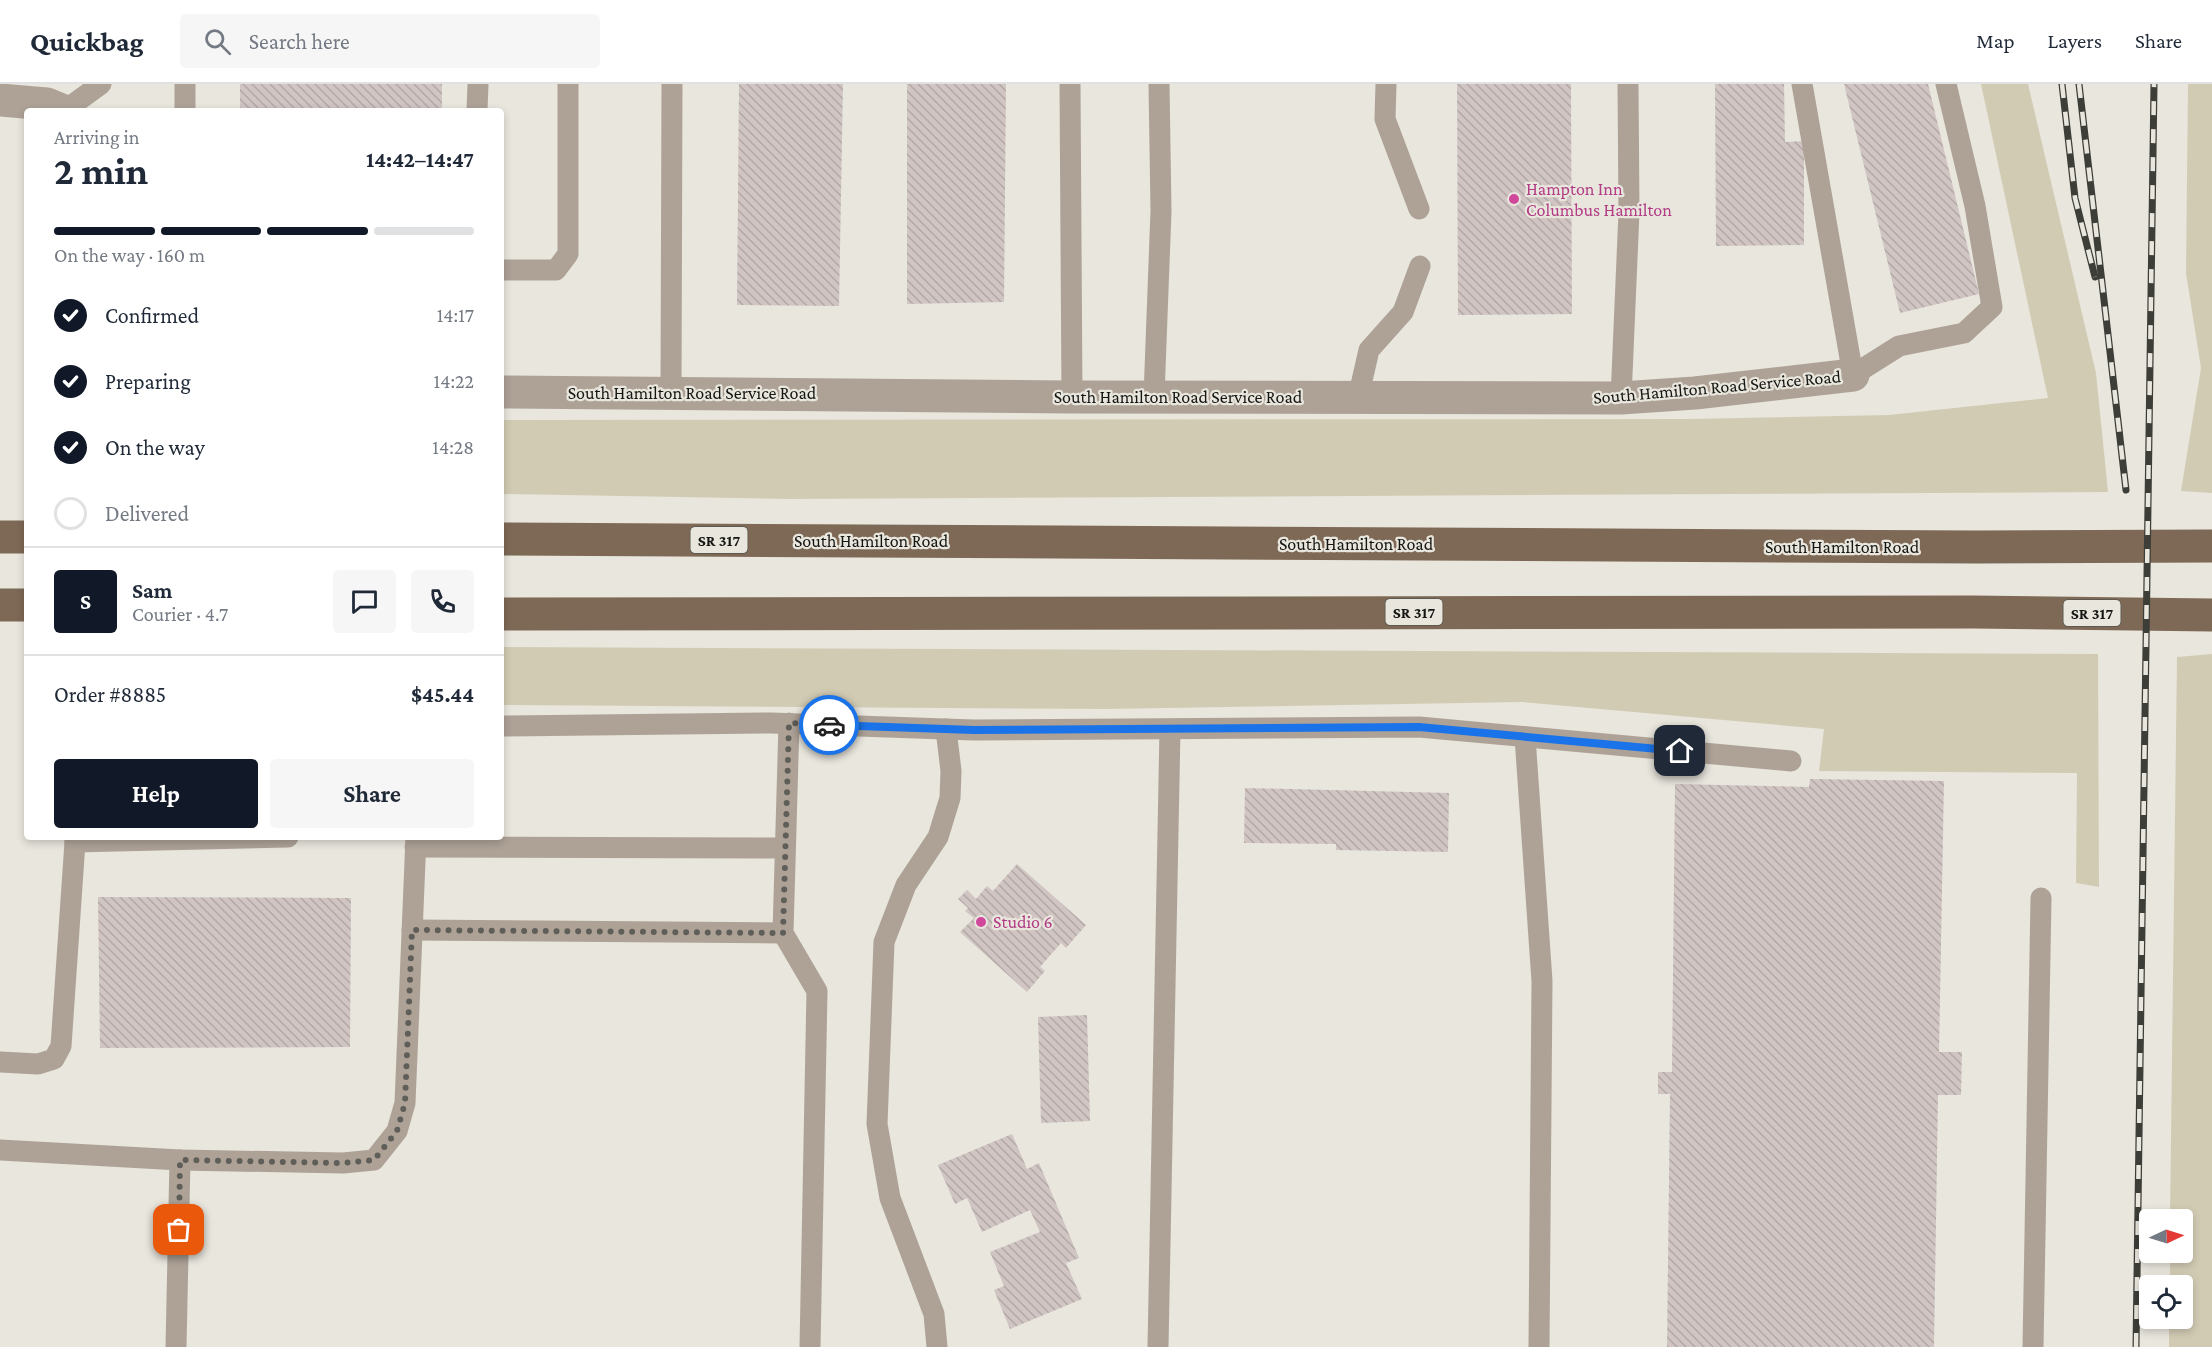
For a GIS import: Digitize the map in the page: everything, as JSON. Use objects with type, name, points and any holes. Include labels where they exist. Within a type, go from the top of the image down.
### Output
[{"type":"main road","points":[[0,537],[24,537]]},
{"type":"main road","name":"South Hamilton Road","points":[[504,539],[1976,547],[2212,546]]},
{"type":"main road","points":[[0,605],[24,606]]},
{"type":"main road","name":"SR 317","points":[[504,614],[1973,612],[2212,615]]},
{"type":"street","points":[[0,100],[46,104],[56,108]]},
{"type":"street","name":"South Hamilton Road Service Road","points":[[504,392],[1072,397],[1621,398],[1853,375]]},
{"type":"lane","points":[[68,108],[101,84]]},
{"type":"lane","points":[[185,84],[185,108]]},
{"type":"lane","points":[[477,108],[478,84]]},
{"type":"lane","points":[[504,270],[556,270],[568,254],[568,84]]},
{"type":"lane","points":[[672,84],[672,392]]},
{"type":"lane","points":[[1070,84],[1072,397]]},
{"type":"lane","points":[[1154,396],[1161,211],[1159,84]]},
{"type":"lane","points":[[1386,84],[1385,119],[1419,209]]},
{"type":"lane","points":[[1621,398],[1629,212],[1628,84]]},
{"type":"lane","points":[[1802,84],[1853,375],[1899,346],[1964,333],[1992,308],[1975,206],[1946,84]]},
{"type":"lane","points":[[1358,398],[1368,350],[1403,312],[1420,266]]},
{"type":"lane","points":[[504,726],[789,723],[946,729],[1419,727],[1791,760]]},
{"type":"lane","points":[[789,723],[783,933],[817,991],[810,1347]]},
{"type":"lane","points":[[937,1347],[934,1314],[890,1198],[877,1124],[884,942],[906,885],[938,837],[950,798],[951,771],[946,729]]},
{"type":"lane","points":[[1158,1347],[1170,729]]},
{"type":"lane","points":[[1525,737],[1542,981],[1539,1347]]},
{"type":"lane","points":[[0,1062],[38,1064],[54,1059],[62,1046],[75,840]]},
{"type":"lane","points":[[0,1150],[180,1160],[343,1163],[374,1160],[397,1131],[405,1103],[416,842],[785,848]]},
{"type":"lane","points":[[2033,1347],[2042,898]]},
{"type":"lane","points":[[412,930],[783,933]]},
{"type":"lane","points":[[176,1347],[180,1160]]},
{"type":"shaded area","points":[[1981,84],[2028,84],[2096,373],[2108,492],[787,499],[504,494],[504,420],[1687,419],[1889,415],[2048,398]]},
{"type":"shaded area","points":[[2188,84],[2212,84],[2212,493],[2181,491],[2201,368],[2186,273]]},
{"type":"shaded area","points":[[504,647],[2098,654],[2099,887],[2076,883],[2077,773],[1819,771],[1824,729],[1522,702],[1106,709],[504,705]]},
{"type":"shaded area","points":[[2212,654],[2212,1347],[2169,1347],[2169,1329],[2193,1329],[2193,1275],[2170,1275],[2170,1263],[2193,1263],[2193,1209],[2170,1209],[2177,657]]},
{"type":"building","points":[[240,84],[442,84],[442,108],[240,108]]},
{"type":"building","points":[[739,84],[843,84],[839,306],[737,305]]},
{"type":"building","points":[[907,84],[1006,84],[1004,302],[907,304]]},
{"type":"building","name":"Hampton Inn Columbus Hamilton","points":[[1457,84],[1571,84],[1572,314],[1458,315]]},
{"type":"building","points":[[1715,84],[1784,84],[1785,142],[1804,141],[1804,245],[1716,246]]},
{"type":"building","points":[[1844,84],[1928,84],[1979,294],[1900,313]]},
{"type":"building","points":[[1810,779],[1944,781],[1939,1052],[1962,1052],[1961,1095],[1938,1095],[1934,1347],[1667,1347],[1670,1094],[1658,1094],[1658,1072],[1672,1072],[1675,784],[1809,787]]},
{"type":"building","points":[[1245,788],[1449,793],[1448,852],[1336,850],[1336,844],[1244,843]]},
{"type":"building","points":[[1017,864],[1086,925],[1066,948],[1061,943],[1040,967],[1045,971],[1027,992],[960,932],[974,918],[965,911],[968,908],[958,899],[967,890],[976,899],[987,886],[993,891]]},
{"type":"building","points":[[98,897],[351,898],[350,1047],[100,1048]]},
{"type":"building","points":[[1087,1015],[1090,1121],[1041,1123],[1038,1017]]},
{"type":"building","points":[[1012,1134],[1027,1169],[1039,1163],[1079,1258],[1066,1263],[1082,1299],[1010,1329],[994,1290],[1004,1286],[990,1252],[1040,1232],[1030,1210],[982,1232],[967,1198],[955,1204],[938,1165]]},
{"type":"railway","points":[[2062,84],[2075,198],[2095,277]]},
{"type":"railway","points":[[2079,84],[2126,490]]},
{"type":"railway","points":[[2136,1347],[2154,84]]},
{"type":"way so far","points":[[179,1230],[180,1160],[343,1163],[374,1160],[397,1131],[405,1103],[412,930],[783,933],[789,723],[829,725]]},
{"type":"place","name":"Hampton Inn Columbus Hamilton","points":[[1514,199]]},
{"type":"place","name":"Studio 6","points":[[981,922]]},
{"type":"route","points":[[829,725],[974,730],[1419,727],[1680,751]]}]
